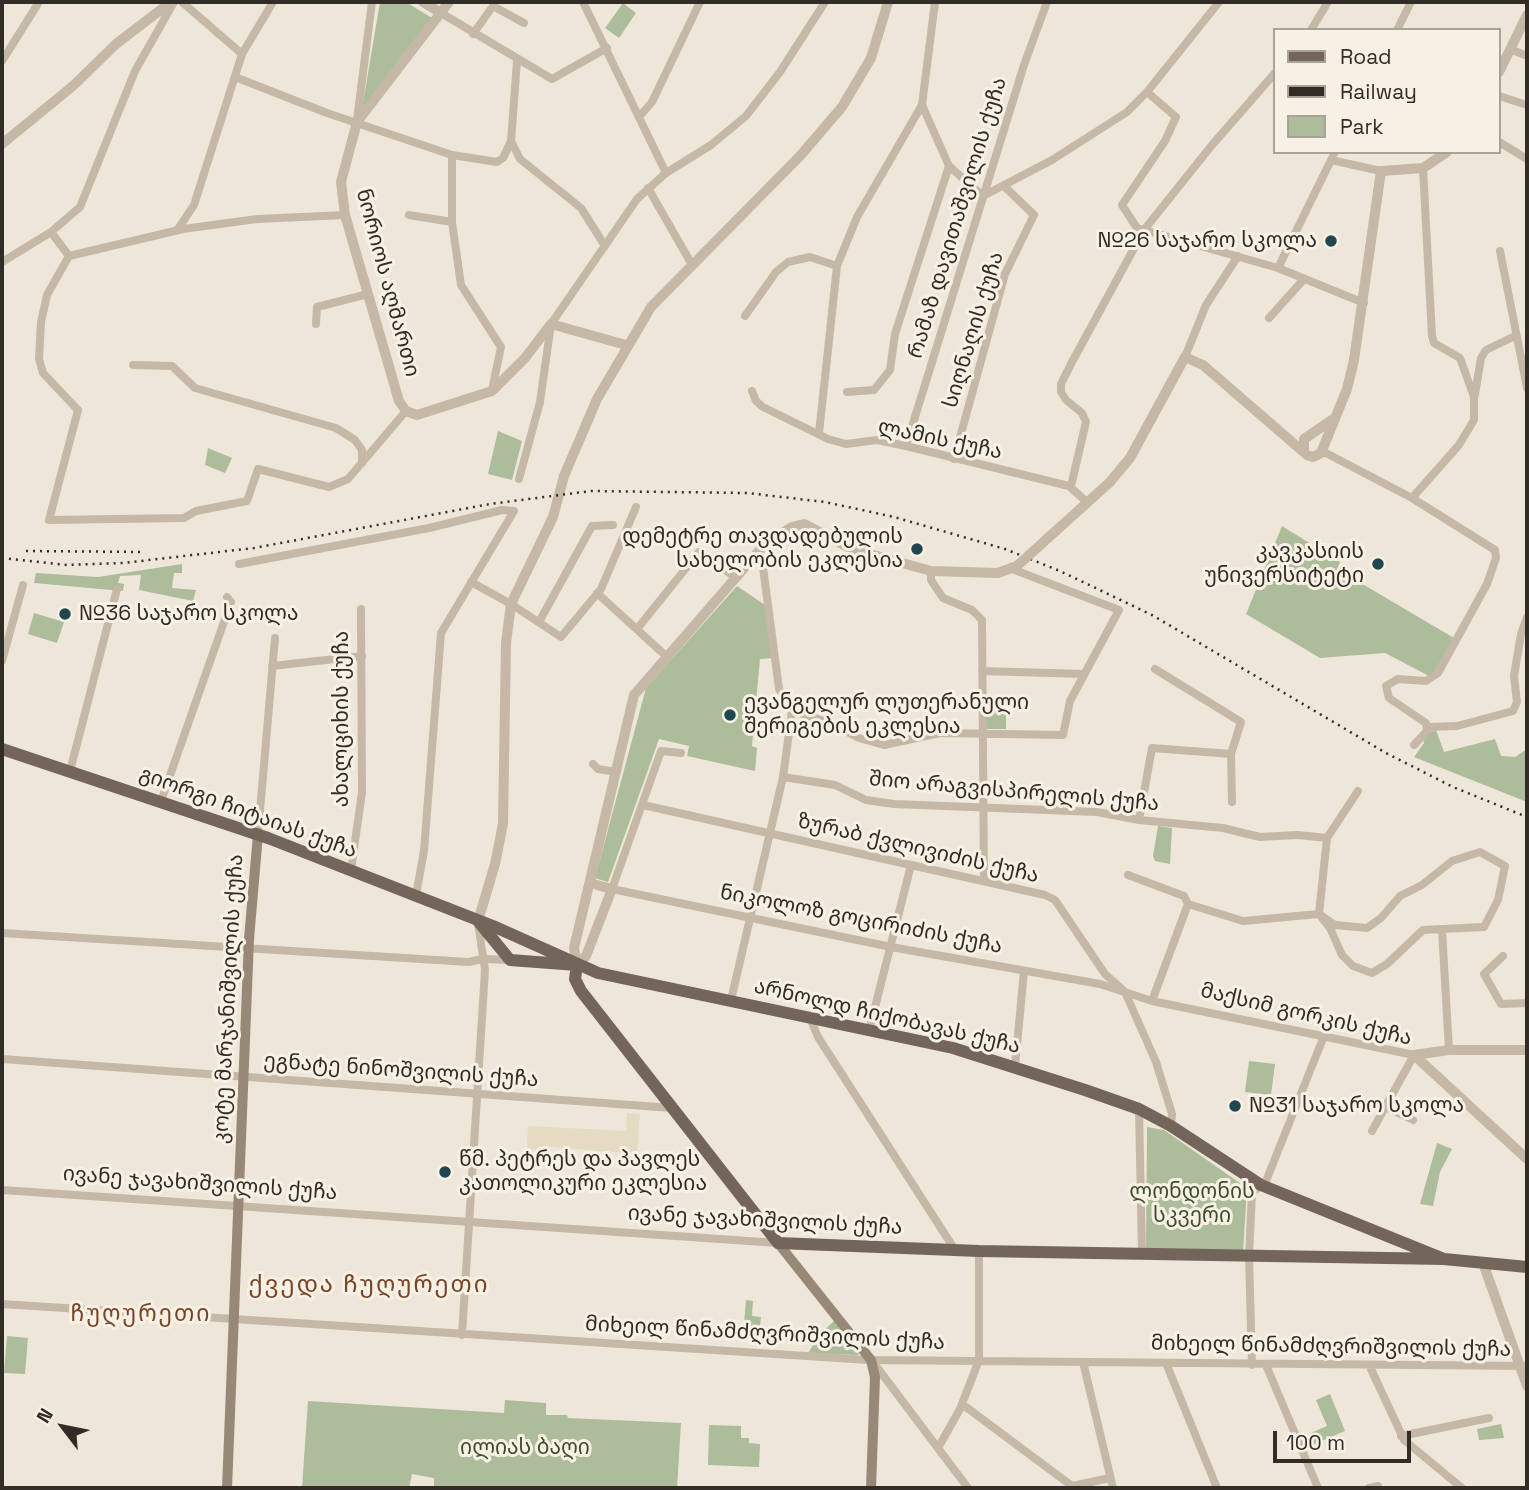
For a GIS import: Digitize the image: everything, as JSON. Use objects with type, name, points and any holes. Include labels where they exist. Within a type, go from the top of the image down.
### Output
[{"type":"main road","name":"გიორგი ჩიტაიას ქუჩა","points":[[2,749],[258,834],[478,920],[525,942],[567,957],[578,965]]},
{"type":"main road","name":"კოტე მარჯანიშვილის ქუჩა","points":[[227,1488],[249,950],[258,834]]},
{"type":"main road","points":[[478,920],[510,957],[548,964],[567,957],[581,991],[871,1360],[875,1377],[871,1488]]},
{"type":"main road","points":[[510,957],[523,953],[525,942]]},
{"type":"main road","points":[[575,979],[578,965]]},
{"type":"main road","name":"არნოლდ ჩიქობავას ქუჩა","points":[[578,965],[594,972],[953,1048],[1015,1066],[1139,1109],[1171,1126],[1261,1185],[1444,1259]]},
{"type":"main road","points":[[575,979],[581,973],[594,972]]},
{"type":"main road","points":[[1401,1241],[1410,1250],[1405,1259]]},
{"type":"main road","name":"ივანე ჯავახიშვილის ქუჩა","points":[[778,1243],[979,1251],[1444,1259],[1527,1267]]},
{"type":"street","points":[[2,61],[38,2]]},
{"type":"street","points":[[2,144],[74,85],[116,44],[173,2]]},
{"type":"street","points":[[2,262],[51,232],[80,207],[135,71],[173,2]]},
{"type":"street","points":[[182,2],[242,54]]},
{"type":"street","points":[[178,229],[194,205],[242,54],[274,2]]},
{"type":"street","name":"ნორიოს აღმართი","points":[[372,2],[357,122],[341,182],[345,215],[399,401],[406,411]]},
{"type":"street","points":[[423,2],[517,61],[552,79],[607,48]]},
{"type":"street","name":"ნორიოს აღმართი","points":[[357,122],[449,2]]},
{"type":"street","points":[[583,2],[666,173]]},
{"type":"street","points":[[639,117],[652,102],[700,2]]},
{"type":"street","points":[[345,215],[257,219],[178,229],[69,256],[47,295],[41,322],[39,359],[43,373],[78,410],[49,520],[184,518],[196,511],[247,501],[258,469],[330,487],[348,479],[406,411],[417,415],[492,391],[525,358],[648,188],[666,173],[711,145],[746,116],[780,72],[825,2]]},
{"type":"street","points":[[462,1335],[485,970],[478,920],[495,864],[503,824],[506,643],[511,604],[553,517],[564,476],[597,398],[626,345],[651,307],[691,263],[800,156],[842,107],[871,58],[888,2]]},
{"type":"street","points":[[819,433],[837,266],[857,217],[922,105],[936,2]]},
{"type":"street","name":"რამაზ დავითაშვილის ქუჩა","points":[[906,446],[983,196],[1047,2]]},
{"type":"street","points":[[922,105],[949,166],[983,196],[1005,187],[1088,138],[1127,111],[1147,92],[1219,2]]},
{"type":"street","points":[[1315,28],[1328,2]]},
{"type":"street","points":[[1398,28],[1411,2]]},
{"type":"street","points":[[473,34],[493,6],[524,23]]},
{"type":"street","points":[[1501,68],[1527,15]]},
{"type":"street","points":[[1510,48],[1527,56]]},
{"type":"street","points":[[235,77],[452,155],[496,162],[503,158],[511,141],[517,61]]},
{"type":"street","points":[[1070,486],[1086,418],[1066,400],[1061,384],[1108,292],[1144,230],[1212,145],[1274,74]]},
{"type":"street","points":[[1147,92],[1176,117],[1165,141],[1122,205],[1131,222],[1144,230],[1278,268],[1364,303]]},
{"type":"street","points":[[1501,97],[1527,105]]},
{"type":"street","points":[[511,141],[520,159],[581,208],[605,246]]},
{"type":"street","points":[[1501,143],[1527,159]]},
{"type":"street","points":[[1278,268],[1333,156],[1381,171],[1423,168],[1444,154]]},
{"type":"street","points":[[452,155],[452,222],[461,285],[501,347],[492,391]]},
{"type":"street","points":[[847,392],[874,390],[890,370],[895,334],[949,166]]},
{"type":"street","points":[[1423,168],[1423,212],[1432,337],[1434,343],[1460,358],[1474,397]]},
{"type":"street","points":[[1185,357],[1203,365],[1304,453],[1313,457],[1323,449],[1354,360],[1381,171]]},
{"type":"street","name":"სიღნაღის ქუჩა","points":[[954,458],[1005,274],[1034,215],[1005,187]]},
{"type":"street","points":[[648,188],[691,263]]},
{"type":"street","points":[[409,215],[452,222]]},
{"type":"street","points":[[51,232],[69,256]]},
{"type":"street","points":[[1500,251],[1527,388]]},
{"type":"street","points":[[567,957],[590,883],[634,695],[756,553],[792,527],[804,524],[852,549],[931,571],[984,574],[1015,568],[1088,503],[1130,458],[1185,357],[1206,304],[1238,256]]},
{"type":"street","points":[[745,316],[776,272],[788,262],[810,257],[837,266]]},
{"type":"street","points":[[1269,318],[1304,279]]},
{"type":"street","points":[[316,324],[317,307],[368,294]]},
{"type":"street","points":[[551,324],[626,345]]},
{"type":"street","points":[[519,480],[540,402],[551,324]]},
{"type":"street","points":[[1412,498],[1469,431],[1474,420],[1474,397],[1481,358],[1486,350],[1515,336]]},
{"type":"street","points":[[133,365],[172,366],[195,387],[335,428],[355,440],[362,450],[362,463]]},
{"type":"street","name":"ლამის ქუჩა","points":[[752,391],[755,401],[783,419],[846,444],[877,440],[906,446],[1070,486],[1088,503]]},
{"type":"street","points":[[1304,453],[1302,442],[1337,415]]},
{"type":"street","points":[[1284,434],[1321,439],[1323,449],[1489,543],[1495,550],[1496,558],[1487,584],[1438,673],[1426,681],[1398,679],[1386,686],[1388,698],[1426,723],[1427,727]]},
{"type":"street","points":[[471,582],[561,637],[597,593],[625,537],[636,507]]},
{"type":"street","points":[[239,564],[420,529],[502,510],[514,511],[441,633],[424,851],[416,895]]},
{"type":"street","points":[[539,622],[592,526],[613,525]]},
{"type":"street","points":[[637,629],[699,552],[735,577]]},
{"type":"street","points":[[731,1000],[783,777],[792,711],[779,689],[763,567],[756,553]]},
{"type":"street","points":[[792,711],[828,722],[859,738],[884,745],[940,733],[1063,735],[1070,701],[1119,610],[1015,568]]},
{"type":"street","points":[[931,571],[931,580],[943,598],[972,610],[982,620],[984,881]]},
{"type":"street","points":[[2,661],[23,586]]},
{"type":"street","points":[[70,771],[117,589]]},
{"type":"street","points":[[597,593],[666,656]]},
{"type":"street","points":[[161,801],[230,602],[227,597]]},
{"type":"street","name":"ახალციხის ქუჩა","points":[[351,870],[362,792],[362,656],[359,634],[361,610]]},
{"type":"street","points":[[1427,727],[1457,726],[1513,711],[1517,702],[1514,676],[1521,634],[1527,617]]},
{"type":"street","name":"კოტე მარჯანიშვილის ქუჩა","points":[[258,834],[275,638]]},
{"type":"street","points":[[272,666],[362,656]]},
{"type":"street","points":[[1155,669],[1241,722],[1231,754],[1232,802]]},
{"type":"street","points":[[982,671],[1083,674]]},
{"type":"street","points":[[1414,745],[1427,727]]},
{"type":"street","points":[[1139,820],[1152,748],[1231,754]]},
{"type":"street","points":[[578,965],[586,956],[612,889],[661,751],[681,753]]},
{"type":"street","points":[[593,764],[598,769],[616,772]]},
{"type":"street","name":"შიო არაგვისპირელის ქუჩა","points":[[783,777],[835,785],[866,800],[1097,812],[1139,820],[1223,828],[1260,837],[1297,835],[1327,838]]},
{"type":"street","points":[[1188,904],[1243,920],[1319,914],[1335,925],[1367,928],[1381,918],[1400,896],[1422,886],[1452,861],[1480,852],[1505,866],[1499,901],[1484,927],[1423,930],[1372,973],[1353,966],[1342,955],[1330,928],[1319,914],[1327,838],[1358,791]]},
{"type":"street","name":"ზურაბ ქვლივიძის ქუჩა","points":[[643,806],[984,881],[1045,895],[1055,900],[1105,974],[1125,992],[1156,1062],[1172,1114],[1171,1126]]},
{"type":"street","points":[[869,1031],[911,865]]},
{"type":"street","points":[[1128,875],[1184,896],[1188,904],[1152,1001]]},
{"type":"street","name":"ნიკოლოზ გოცირიძის ქუჩა","points":[[590,883],[750,919],[1100,984],[1125,992]]},
{"type":"street","points":[[1442,930],[1449,1049]]},
{"type":"street","points":[[2,933],[469,962],[510,957]]},
{"type":"street","points":[[1503,956],[1484,974],[1500,1004],[1527,1003]]},
{"type":"street","points":[[1015,1066],[1024,971]]},
{"type":"street","name":"მაქსიმ გორკის ქუჩა","points":[[1125,992],[1152,1001],[1414,1055],[1527,1159]]},
{"type":"street","points":[[810,1018],[818,1037],[955,1250]]},
{"type":"street","points":[[1252,1365],[1249,1256],[1252,1193],[1266,1181],[1324,1036]]},
{"type":"street","points":[[1372,1131],[1383,1106],[1414,1055],[1449,1049],[1527,1050]]},
{"type":"street","name":"ეგნატე ნინოშვილის ქუჩა","points":[[2,1059],[673,1108]]},
{"type":"street","points":[[1383,1106],[1413,1121]]},
{"type":"street","points":[[1139,1109],[1143,1252]]},
{"type":"street","name":"ივანე ჯავახიშვილის ქუჩა","points":[[2,1190],[778,1243]]},
{"type":"street","points":[[938,1448],[962,1404],[979,1360],[979,1251]]},
{"type":"street","points":[[1483,1263],[1523,1366],[1527,1386]]},
{"type":"street","name":"მიხეილ წინამძღვრიშვილის ქუჩა","points":[[2,1304],[871,1360],[1370,1367],[1523,1366]]},
{"type":"street","points":[[871,1360],[968,1488]]},
{"type":"street","points":[[1083,1362],[1113,1488]]},
{"type":"street","points":[[1166,1363],[1217,1488]]},
{"type":"street","points":[[1266,1365],[1318,1488]]},
{"type":"street","points":[[1370,1367],[1401,1436],[1462,1488]]},
{"type":"street","points":[[962,1404],[1072,1486],[1110,1478]]},
{"type":"street","points":[[1401,1436],[1489,1418]]},
{"type":"green space","points":[[380,2],[406,2],[432,18],[362,109]]},
{"type":"green space","points":[[623,3],[636,13],[619,38],[605,28]]},
{"type":"green space","points":[[498,431],[522,441],[512,480],[488,474]]},
{"type":"green space","points":[[208,448],[232,458],[225,473],[205,465]]},
{"type":"green space","points":[[1282,526],[1340,562],[1337,569],[1454,638],[1431,677],[1385,653],[1320,658],[1246,614]]},
{"type":"green space","points":[[182,564],[182,573],[174,573],[172,588],[196,590],[193,601],[139,590],[141,575],[120,576],[118,583],[124,584],[123,591],[34,583],[36,573],[98,577]]},
{"type":"green space","points":[[737,586],[765,605],[774,658],[760,659],[752,746],[757,748],[755,771],[687,756],[689,746],[659,739],[608,882],[595,878],[646,688]]},
{"type":"green space","points":[[34,613],[64,622],[57,643],[28,634]]},
{"type":"green space","points":[[985,701],[1006,701],[1006,729],[985,729]]},
{"type":"green space","points":[[1436,730],[1444,752],[1495,739],[1501,756],[1515,757],[1527,749],[1527,802],[1414,757],[1424,743],[1421,734]]},
{"type":"green space","points":[[1158,826],[1172,828],[1170,864],[1155,861],[1153,856]]},
{"type":"green space","points":[[1249,1061],[1275,1064],[1271,1095],[1245,1092]]},
{"type":"green space","name":"ლონდონის სკვერი","points":[[1147,1127],[1164,1130],[1247,1188],[1243,1252],[1146,1249]]},
{"type":"green space","points":[[1437,1143],[1452,1149],[1440,1172],[1433,1206],[1420,1204]]},
{"type":"green space","points":[[746,1300],[753,1301],[752,1316],[761,1317],[759,1334],[748,1333],[749,1324],[744,1324]]},
{"type":"green space","points":[[835,1320],[859,1352],[858,1355],[808,1353],[820,1334]]},
{"type":"green space","points":[[7,1336],[28,1338],[25,1374],[4,1373]]},
{"type":"green space","points":[[1330,1394],[1345,1431],[1312,1445],[1309,1438],[1311,1433],[1327,1426],[1316,1400]]},
{"type":"green space","name":"ილიას ბაღი","points":[[505,1400],[546,1403],[546,1415],[567,1415],[568,1418],[681,1423],[677,1488],[434,1488],[434,1478],[412,1474],[409,1488],[302,1488],[308,1401],[504,1413]]},
{"type":"green space","points":[[1501,1424],[1504,1438],[1479,1440],[1477,1429]]},
{"type":"green space","points":[[709,1425],[741,1426],[741,1438],[749,1438],[749,1443],[760,1444],[759,1467],[708,1465]]},
{"type":"shaded area","points":[[627,1113],[640,1114],[637,1154],[539,1146],[538,1150],[527,1149],[528,1126],[626,1131]]},
{"type":"railway","points":[[2,558],[67,565],[123,563],[254,548],[490,504],[591,491],[747,493],[825,502],[894,517],[1005,549],[1060,571],[1152,615],[1386,753],[1453,787],[1527,817]]},
{"type":"railway","points":[[26,551],[142,552]]},
{"type":"place","name":"№26 საჯარო სკოლა","points":[[1331,241]]},
{"type":"place","name":"დემეტრე თავდადებულის სახელობის ეკლესია","points":[[917,549]]},
{"type":"place","name":"კავკასიის უნივერსიტეტი","points":[[1378,564]]},
{"type":"place","name":"№36 საჯარო სკოლა","points":[[65,614]]},
{"type":"place","name":"ევანგელურ ლუთერანული შერიგების ეკლესია","points":[[730,715]]},
{"type":"place","name":"№31 საჯარო სკოლა","points":[[1235,1106]]},
{"type":"place","name":"წმ. პეტრეს და პავლეს კათოლიკური ეკლესია","points":[[445,1172]]},
{"type":"district","name":"ქვედა ჩუღურეთი","points":[[369,1285]]},
{"type":"district","name":"ჩუღურეთი","points":[[141,1315]]}]
